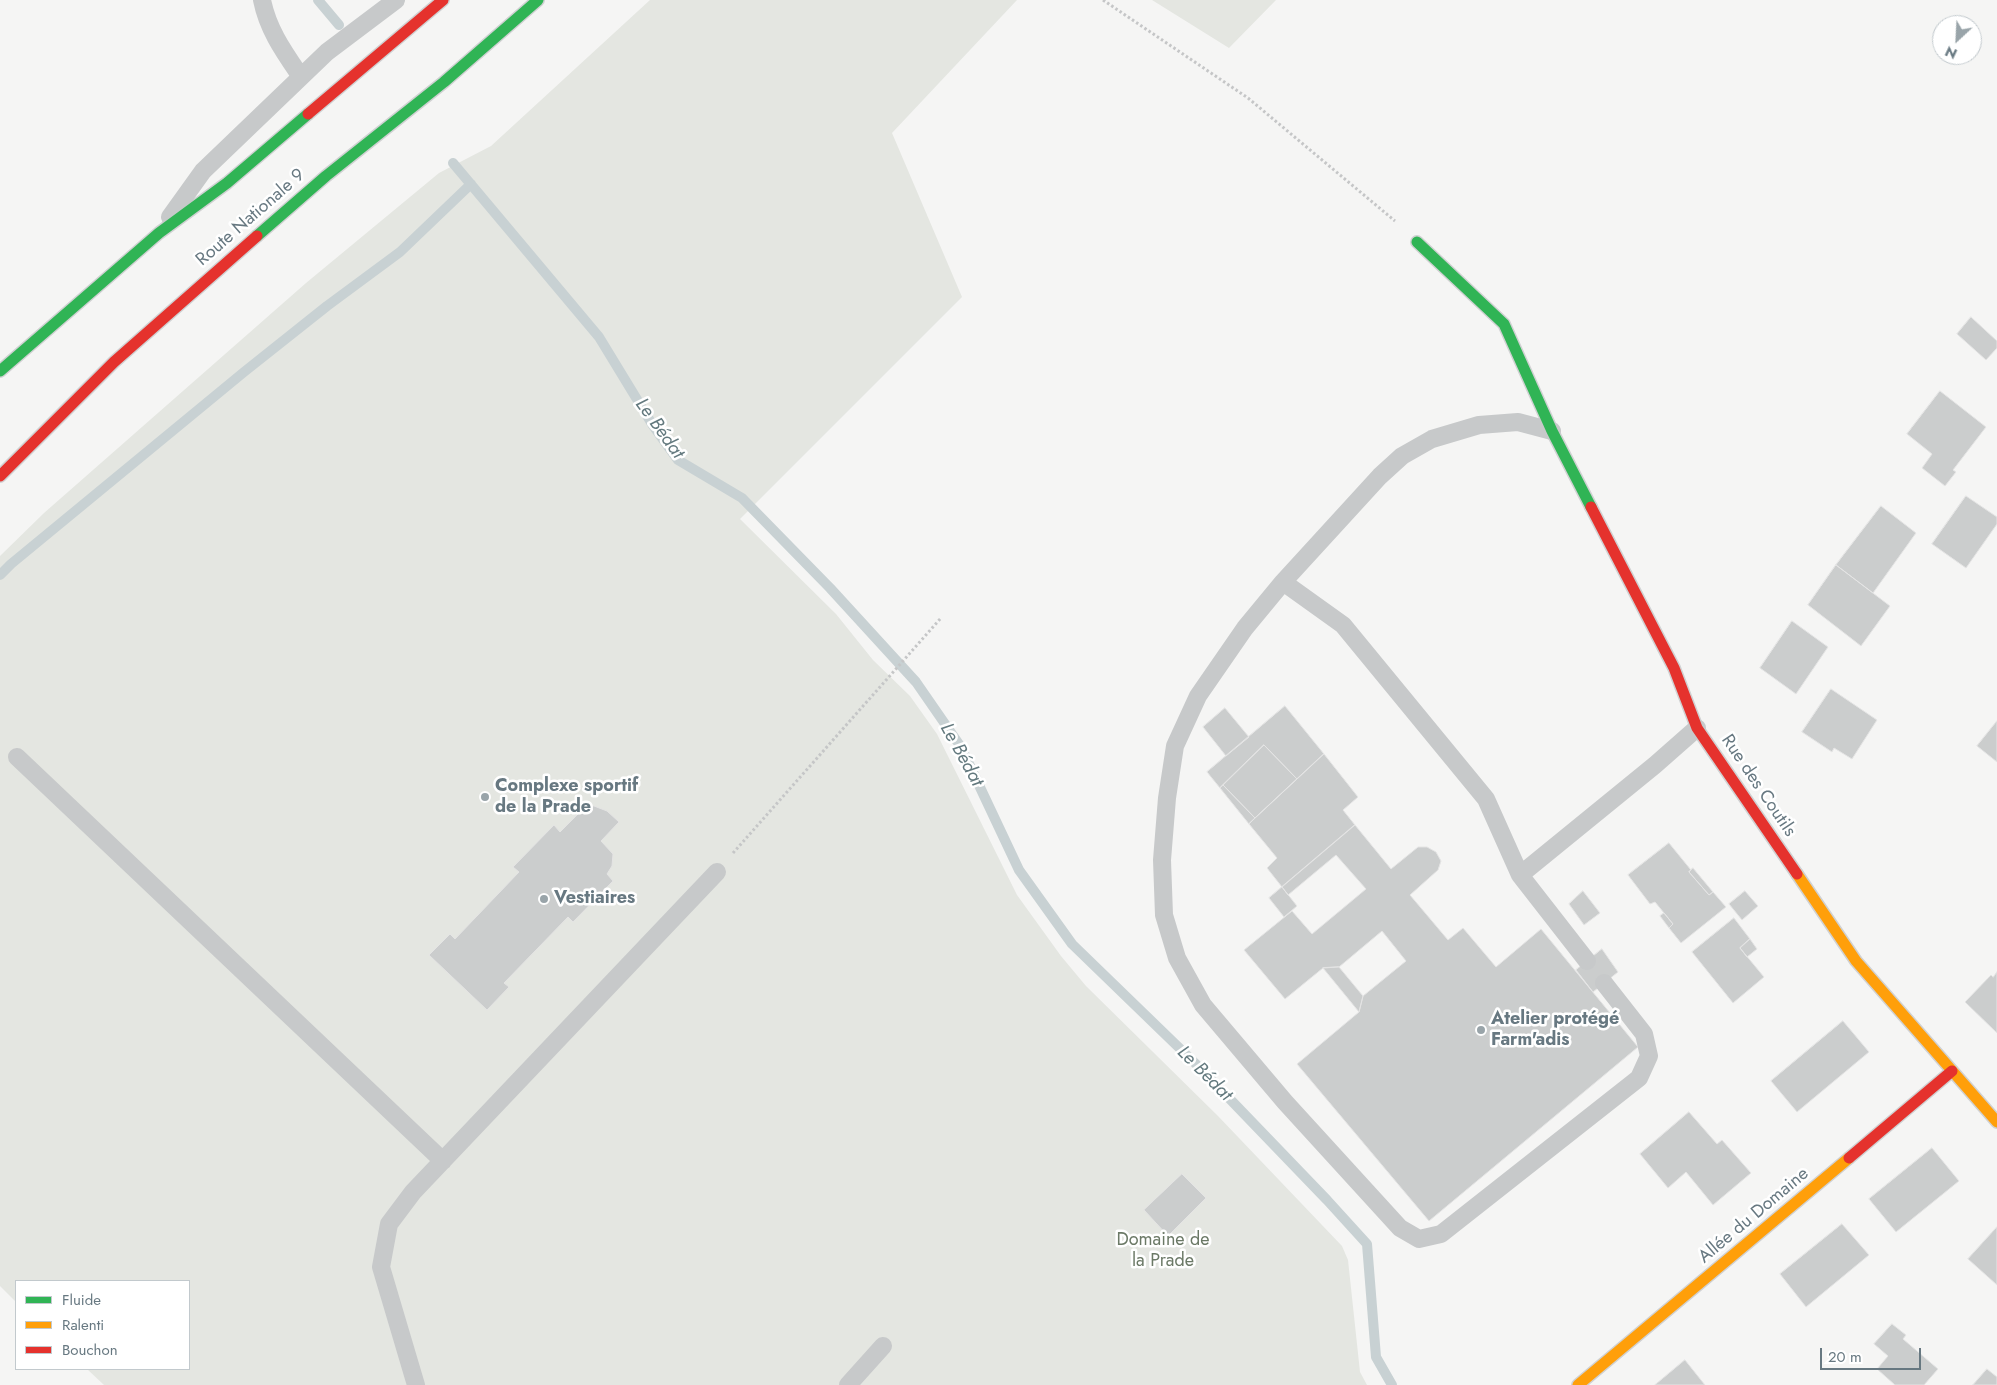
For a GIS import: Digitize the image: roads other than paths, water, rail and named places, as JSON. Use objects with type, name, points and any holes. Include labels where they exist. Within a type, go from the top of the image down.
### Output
[{"type":"main road","points":[[0,371],[158,233],[227,183],[443,0]]},
{"type":"main road","name":"Route Nationale 9","points":[[0,476],[114,362],[208,278],[326,176],[444,82],[538,0]]},
{"type":"main road","name":"Rue des Coutils","points":[[1417,242],[1504,324],[1552,431],[1674,668],[1697,728],[1856,961],[1997,1122]]},
{"type":"main road","name":"Allée du Domaine","points":[[1578,1385],[1952,1071]]},
{"type":"lane","points":[[262,0],[265,16],[278,45],[301,77]]},
{"type":"lane","points":[[158,233],[203,171],[327,52],[396,0]]},
{"type":"lane","points":[[1552,431],[1518,422],[1479,425],[1432,439],[1402,456],[1380,476],[1283,582],[1245,628],[1198,696],[1175,746],[1167,798],[1162,860],[1164,915],[1177,958],[1203,1005],[1285,1102],[1400,1228],[1419,1239],[1441,1234],[1639,1078],[1649,1056],[1644,1034],[1604,983]]},
{"type":"lane","points":[[1283,582],[1343,625],[1486,799],[1520,875],[1587,961]]},
{"type":"lane","points":[[1520,875],[1655,765],[1697,728]]},
{"type":"lane","points":[[17,757],[443,1161]]},
{"type":"lane","points":[[416,1385],[381,1268],[389,1224],[413,1192],[716,872]]},
{"type":"lane","points":[[848,1385],[883,1346]]},
{"type":"waterway","name":"Le Bédat","points":[[318,0],[339,25]]},
{"type":"waterway","name":"Le Bédat","points":[[453,163],[599,337],[652,424],[678,460],[742,498],[830,588],[916,682],[961,747],[1019,870],[1072,944],[1200,1068],[1367,1244],[1376,1357],[1392,1385]]},
{"type":"waterway","points":[[0,575],[244,372],[327,306],[400,252],[471,184]]},
{"type":"place","name":"Complexe sportif de la Prade","points":[[485,797]]},
{"type":"place","name":"Vestiaires","points":[[544,899]]},
{"type":"place","name":"Atelier protégé Farm'adis","points":[[1481,1030]]},
{"type":"park label","name":"Domaine de la Prade","points":[[1163,1251]]}]
